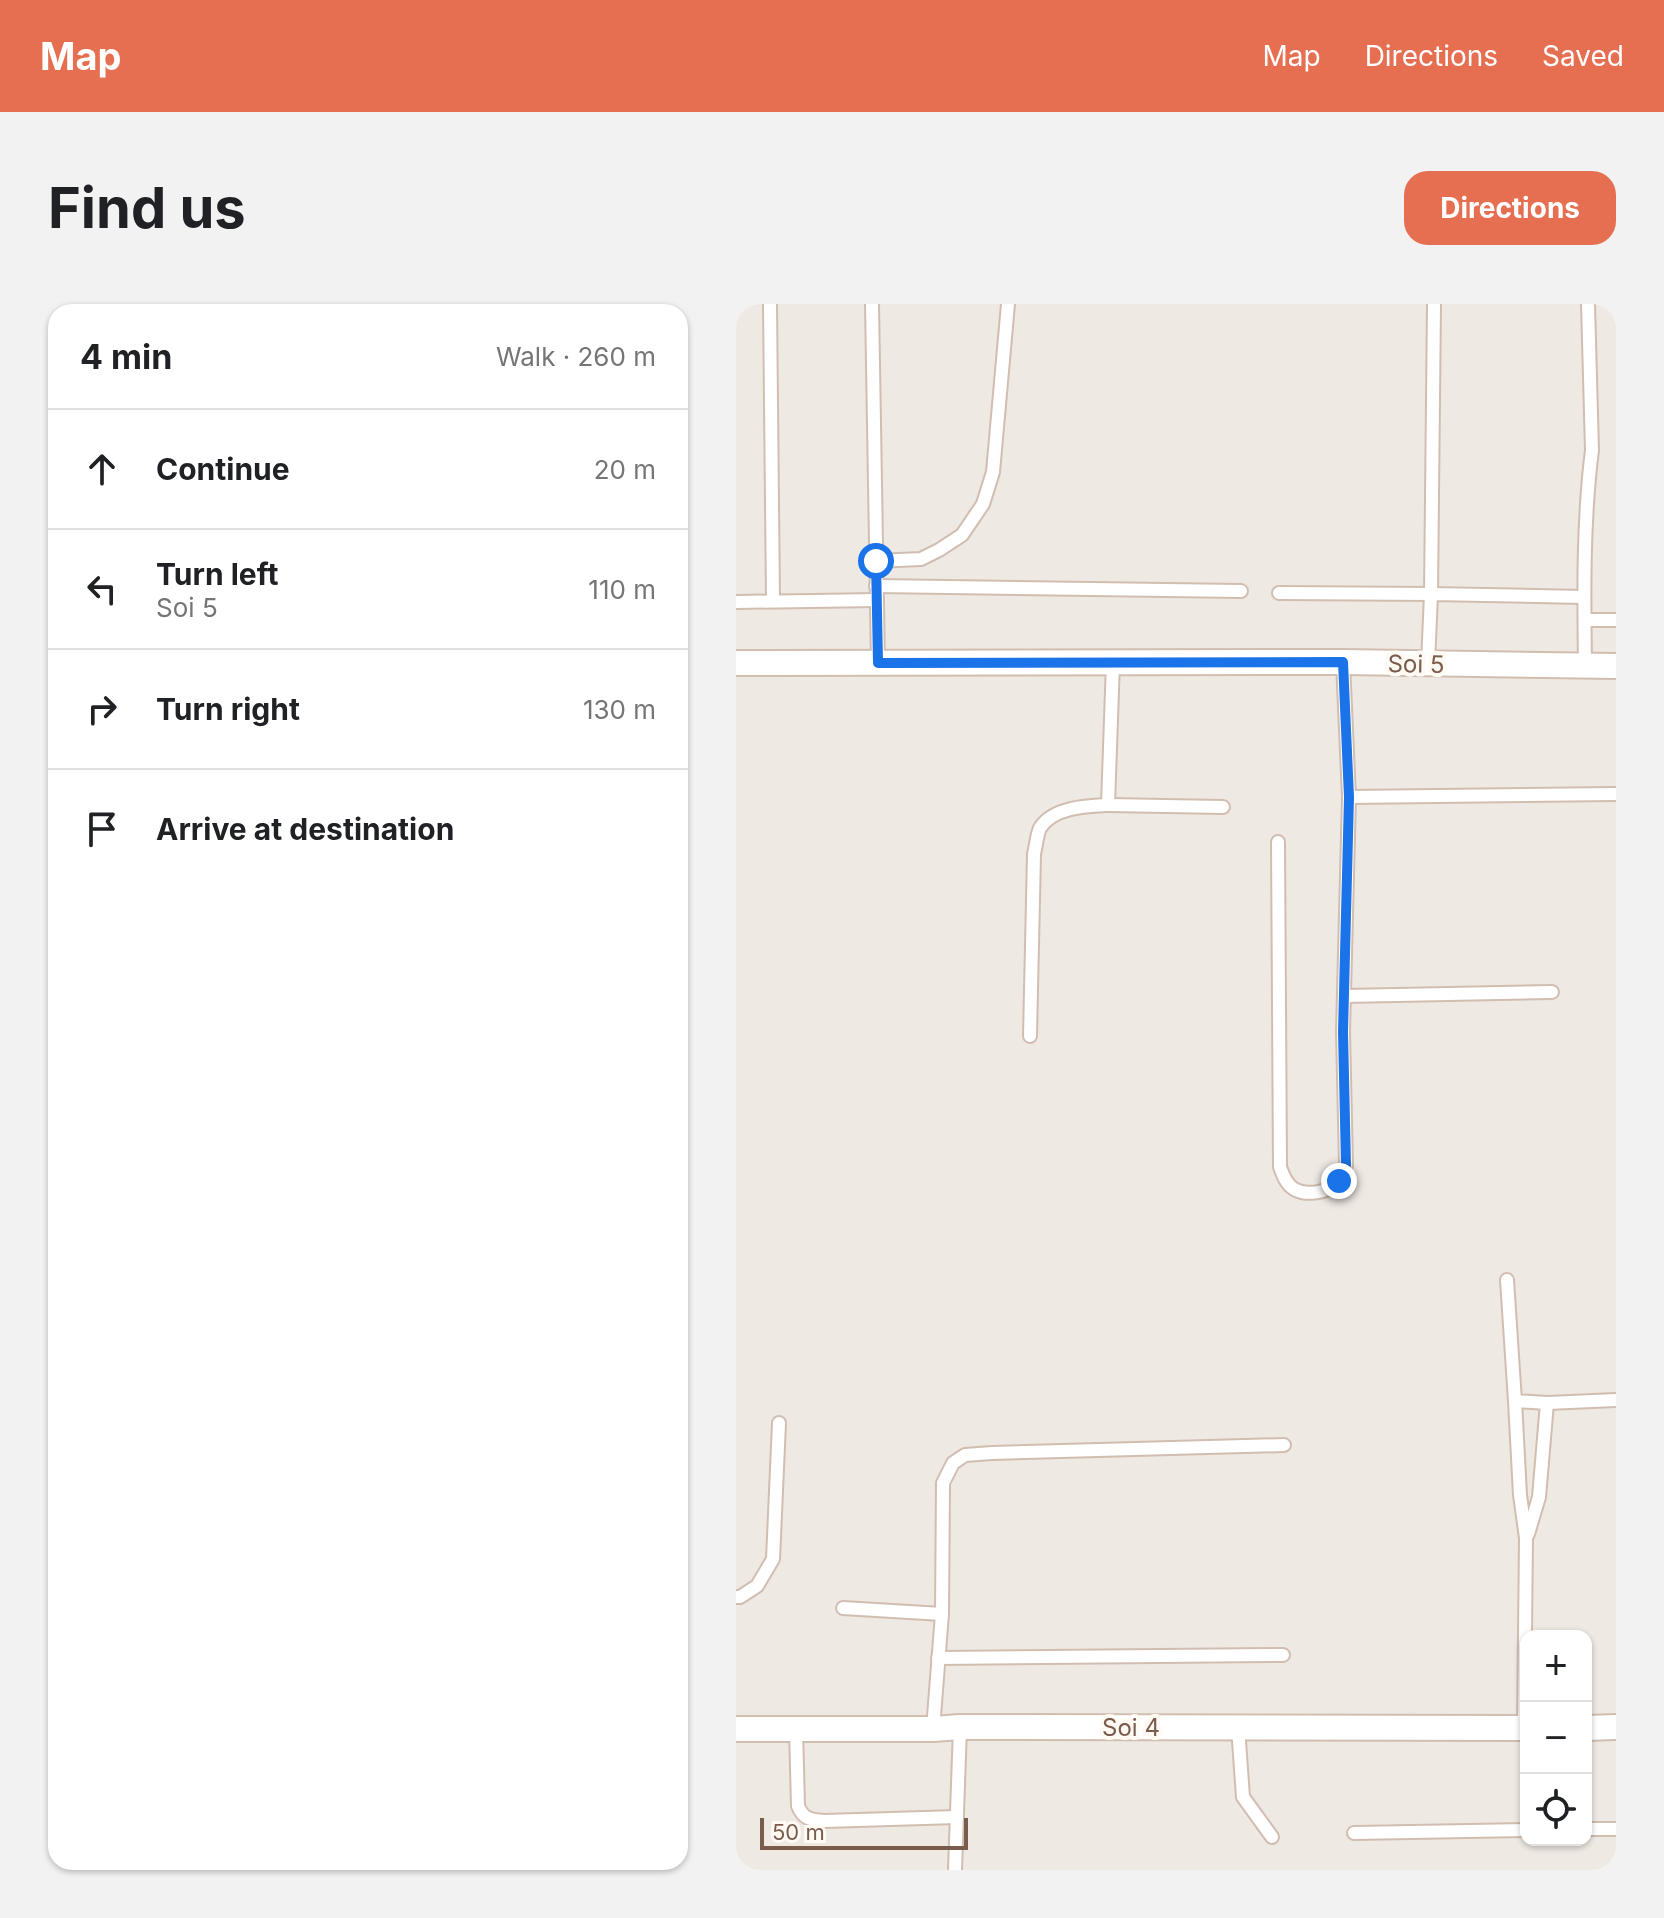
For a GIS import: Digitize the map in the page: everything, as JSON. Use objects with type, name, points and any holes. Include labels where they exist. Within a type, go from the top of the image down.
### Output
[{"type":"street","name":"Soi 5","points":[[736,663],[1343,662],[1616,666]]},
{"type":"street","points":[[1592,1728],[1616,1727]]},
{"type":"street","name":"Soi 4","points":[[736,1729],[1520,1728]]},
{"type":"lane","points":[[770,304],[773,601]]},
{"type":"lane","points":[[872,304],[878,663]]},
{"type":"lane","points":[[876,561],[921,559],[939,550],[962,535],[983,504],[993,472],[1008,304]]},
{"type":"lane","points":[[1428,664],[1434,304]]},
{"type":"lane","points":[[1585,666],[1584,597],[1592,450],[1588,304]]},
{"type":"lane","points":[[736,602],[876,593],[1241,591]]},
{"type":"lane","points":[[1279,593],[1584,597]]},
{"type":"lane","points":[[1585,620],[1616,620]]},
{"type":"lane","points":[[1108,805],[1113,662]]},
{"type":"lane","points":[[1278,842],[1280,1167],[1285,1180],[1294,1189],[1306,1193],[1327,1191],[1339,1181],[1346,1165],[1343,1032],[1349,797],[1343,662]]},
{"type":"lane","points":[[1349,797],[1616,794]]},
{"type":"lane","points":[[1030,1036],[1034,854],[1041,828],[1054,816],[1074,807],[1223,807]]},
{"type":"lane","points":[[1344,996],[1552,992]]},
{"type":"lane","points":[[1507,1280],[1520,1495],[1526,1538],[1525,1702]]},
{"type":"lane","points":[[1515,1401],[1616,1400]]},
{"type":"lane","points":[[1526,1538],[1539,1497],[1547,1403]]},
{"type":"lane","points":[[736,1597],[757,1586],[773,1559],[779,1423]]},
{"type":"lane","points":[[933,1729],[942,1614],[943,1483],[953,1463],[965,1455],[992,1453],[1284,1445]]},
{"type":"lane","points":[[843,1608],[942,1614]]},
{"type":"lane","points":[[938,1658],[1283,1655]]},
{"type":"lane","points":[[955,1870],[960,1727]]},
{"type":"lane","points":[[1238,1727],[1243,1797],[1272,1837]]},
{"type":"lane","points":[[796,1729],[798,1806],[801,1814],[811,1820],[957,1817]]},
{"type":"lane","points":[[1592,1829],[1616,1829]]},
{"type":"lane","points":[[1354,1833],[1520,1830]]},
{"type":"shaded area","points":[[736,304],[1616,304],[1616,1870],[736,1870]]},
{"type":"route","points":[[876,561],[878,663],[1343,662],[1349,797],[1343,1032],[1346,1165],[1339,1181]]}]
